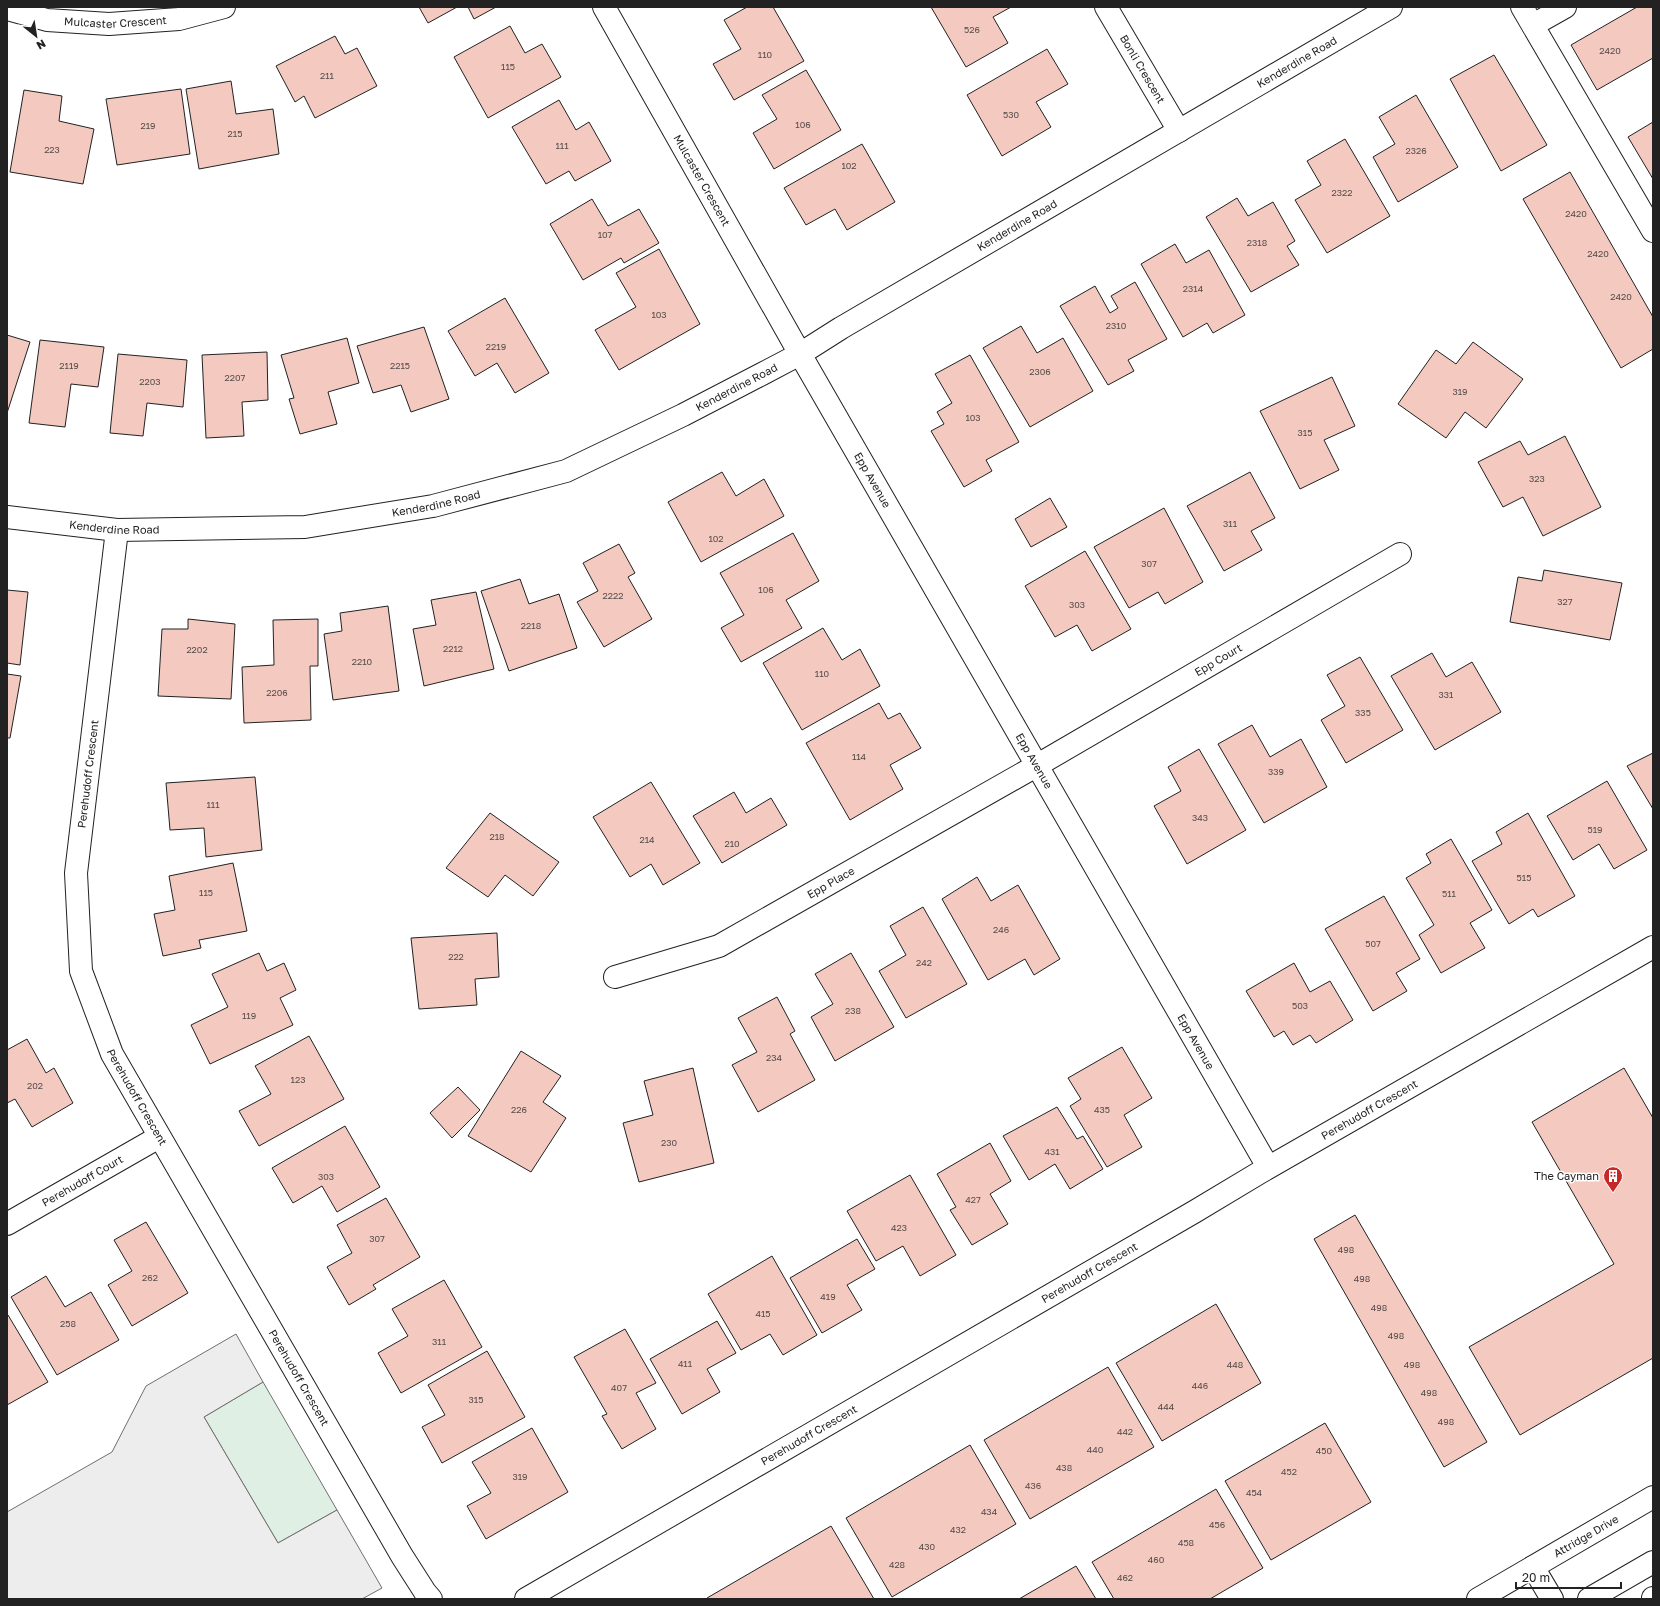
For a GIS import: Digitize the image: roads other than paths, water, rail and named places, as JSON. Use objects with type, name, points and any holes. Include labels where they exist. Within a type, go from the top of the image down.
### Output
[{"type":"street","name":"Mulcaster Crescent","points":[[7,9],[47,20],[109,24],[180,19],[224,7]]},
{"type":"street","name":"Mulcaster Crescent","points":[[604,7],[800,354]]},
{"type":"street","name":"Bonli Crescent","points":[[1106,7],[1179,131]]},
{"type":"street","name":"Kenderdine Road","points":[[7,517],[117,530],[305,527],[448,502],[566,471],[683,415],[800,354],[841,328],[1391,7]]},
{"type":"street","points":[[1565,7],[1528,16],[1653,231]]},
{"type":"street","name":"Epp Avenue","points":[[800,354],[1268,1167]]},
{"type":"street","name":"Perehudoff Crescent","points":[[117,530],[76,873],[81,971],[112,1054],[402,1556],[431,1599]]},
{"type":"street","name":"Epp Court","points":[[1036,766],[1400,554]]},
{"type":"street","name":"Epp Place","points":[[615,976],[719,946],[1036,766]]},
{"type":"street","name":"Perehudoff Crescent","points":[[526,1599],[1180,1220],[1268,1167],[1653,947]]},
{"type":"street","name":"Perehudoff Court","points":[[7,1224],[159,1136]]},
{"type":"street","name":"Attridge Drive","points":[[1481,1598],[1653,1497]]},
{"type":"street","points":[[1589,1599],[1653,1562]]},
{"type":"street","points":[[1533,1567],[1552,1599]]},
{"type":"place","name":"The Cayman","points":[[1613,1193]]}]
